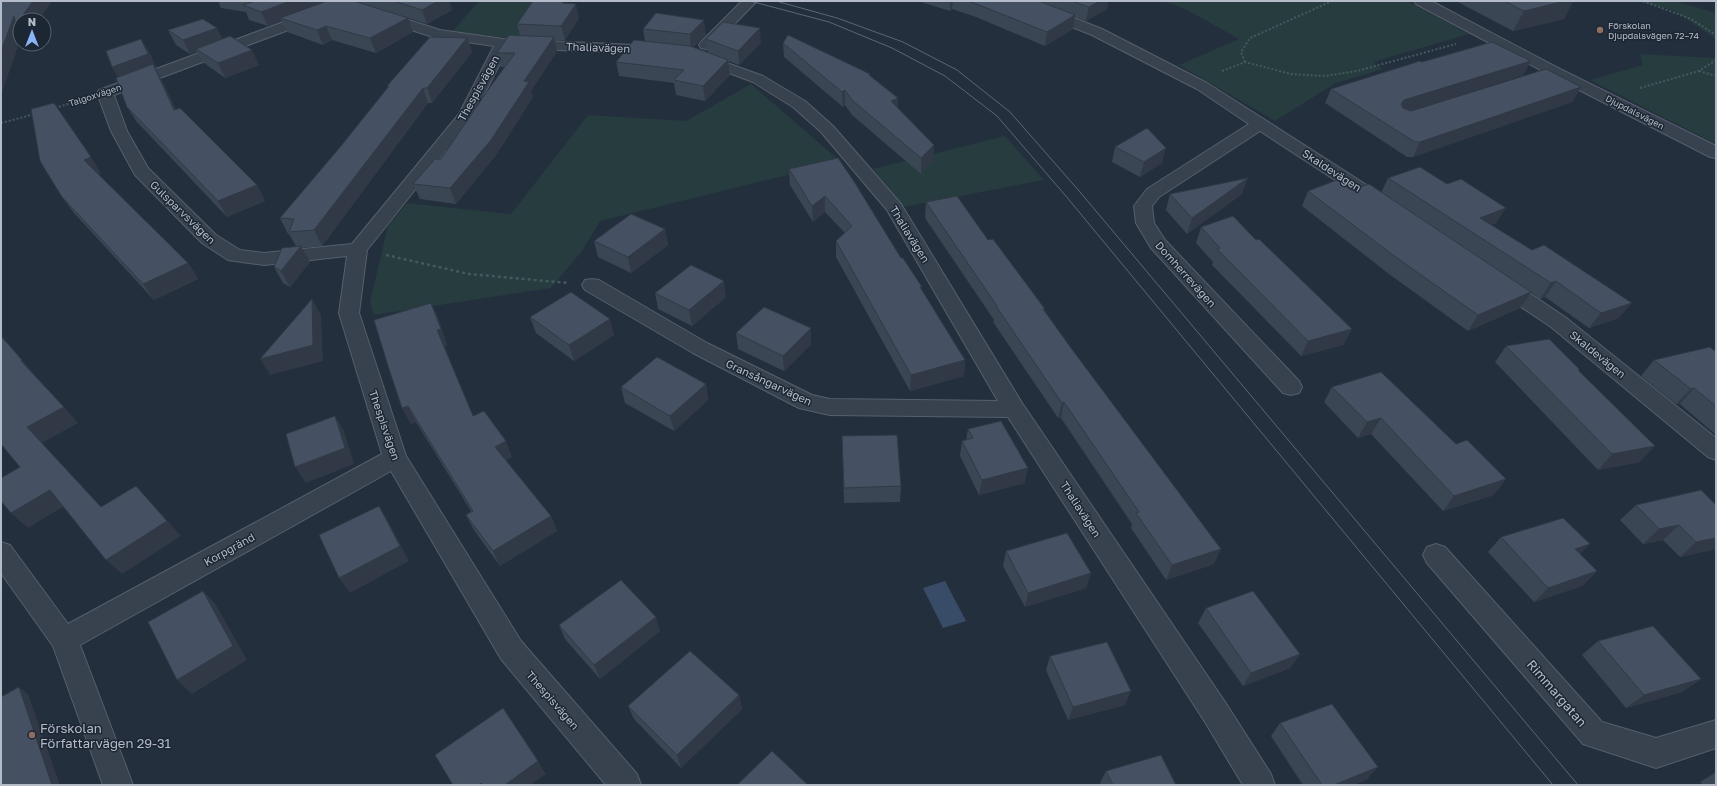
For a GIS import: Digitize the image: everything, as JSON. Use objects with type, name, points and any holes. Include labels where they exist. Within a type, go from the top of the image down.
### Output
[{"type":"street","points":[[686,54],[750,1]]},
{"type":"street","name":"Skaldevägen","points":[[1019,1],[1097,32],[1195,82],[1400,215]]},
{"type":"street","name":"Djupdalsvägen","points":[[1422,1],[1555,72],[1716,153]]},
{"type":"street","name":"Thaliavägen","points":[[340,2],[438,34],[503,43],[644,49],[686,54],[758,79],[799,104],[827,129],[895,208],[1014,408],[1215,712],[1260,785]]},
{"type":"street","name":"Talgoxvägen","points":[[105,93],[340,2]]},
{"type":"street","name":"Thespisvägen","points":[[503,43],[466,115],[358,249],[350,313],[395,458],[510,650],[626,785]]},
{"type":"street","points":[[1532,79],[1555,72]]},
{"type":"street","name":"Gulsparvsvägen","points":[[105,93],[119,131],[141,171],[209,239],[235,256],[264,259],[358,249]]},
{"type":"street","name":"Domherrevägen","points":[[1260,124],[1153,193],[1143,206],[1145,223],[1158,244],[1291,388]]},
{"type":"street","name":"Skaldevägen","points":[[1486,273],[1558,322],[1716,451]]},
{"type":"street","name":"Gransångarvägen","points":[[592,285],[700,348],[807,402],[830,407],[1014,408]]},
{"type":"street","name":"Korpgränd","points":[[64,640],[395,458]]},
{"type":"street","points":[[1,553],[64,640],[118,785]]},
{"type":"street","name":"Rimmargatan","points":[[1436,555],[1593,734],[1656,753],[1716,734]]},
{"type":"path","points":[[1245,62],[1241,52],[1250,38],[1332,1]]},
{"type":"path","points":[[1642,1],[1691,19],[1716,35]]},
{"type":"path","points":[[1195,82],[1245,62],[1292,74],[1326,76],[1358,71],[1459,44]]},
{"type":"path","points":[[1638,89],[1698,71],[1716,60]]},
{"type":"path","points":[[1698,71],[1716,76]]},
{"type":"path","name":"Talgoxvägen","points":[[52,109],[105,93]]},
{"type":"path","points":[[1,123],[37,113]]},
{"type":"path","points":[[358,249],[469,274],[592,285]]},
{"type":"green space","points":[[479,1],[548,1],[518,39],[452,32]]},
{"type":"green space","points":[[1164,1],[1407,1],[1469,34],[1373,62],[1383,69],[1336,83],[1275,121],[1179,65],[1239,39],[1187,10]]},
{"type":"green space","points":[[1637,1],[1675,1],[1716,13],[1716,39],[1673,10]]},
{"type":"green space","points":[[1640,54],[1714,58],[1716,56],[1716,144],[1590,80],[1643,65]]},
{"type":"green space","points":[[751,84],[841,162],[600,221],[582,251],[551,288],[374,315],[370,302],[388,226],[407,203],[511,214],[588,115],[686,121]]},
{"type":"green space","points":[[1005,136],[1044,180],[903,207],[873,169]]},
{"type":"water","points":[[945,581],[966,621],[943,628],[923,588]]},
{"type":"building","points":[[1,1],[33,1],[25,12],[12,12],[12,21],[1,51]]},
{"type":"building","points":[[255,1],[290,1],[261,12],[243,5]]},
{"type":"building","points":[[327,1],[354,1],[408,18],[370,38],[326,26],[317,30],[280,18]]},
{"type":"building","points":[[394,1],[438,1],[422,10]]},
{"type":"building","points":[[533,1],[563,1],[562,3],[576,4],[561,26],[517,24]]},
{"type":"building","points":[[969,1],[1039,1],[1075,15],[1047,32]]},
{"type":"building","points":[[1072,1],[1100,1],[1089,7]]},
{"type":"building","points":[[1504,1],[1565,1],[1524,11]]},
{"type":"building","points":[[656,13],[704,20],[690,34],[643,29]]},
{"type":"building","points":[[203,19],[217,28],[183,40],[168,30]]},
{"type":"building","points":[[723,22],[760,28],[738,51],[706,39]]},
{"type":"building","points":[[509,35],[554,37],[524,81],[529,82],[491,140],[450,188],[413,184],[435,159],[441,159],[515,53],[497,53]]},
{"type":"building","points":[[788,35],[870,74],[869,75],[898,98],[891,101],[934,145],[921,158],[852,100],[845,90],[842,92],[783,43]]},
{"type":"building","points":[[230,36],[252,50],[218,63],[196,49]]},
{"type":"building","points":[[430,37],[467,38],[427,88],[423,88],[314,230],[289,232],[294,219],[280,218],[341,146],[389,86],[387,86]]},
{"type":"building","points":[[141,39],[148,54],[112,67],[106,51]]},
{"type":"building","points":[[634,40],[690,46],[728,60],[703,86],[674,80],[684,70],[616,62]]},
{"type":"building","points":[[1492,42],[1531,61],[1404,100],[1401,104],[1403,108],[1411,111],[1546,69],[1581,87],[1420,142],[1415,142],[1331,89],[1420,61],[1422,62]]},
{"type":"building","points":[[153,64],[174,110],[180,108],[257,185],[218,201],[127,107],[116,78]]},
{"type":"building","points":[[54,103],[91,157],[84,160],[188,263],[143,284],[62,197],[40,161],[31,109]]},
{"type":"building","points":[[1147,128],[1166,148],[1144,162],[1115,147]]},
{"type":"building","points":[[838,158],[901,258],[903,258],[922,287],[920,287],[965,360],[911,375],[836,241],[852,226],[825,196],[812,206],[789,169]]},
{"type":"building","points":[[1420,167],[1447,184],[1461,179],[1506,208],[1480,218],[1532,250],[1544,245],[1632,303],[1601,313],[1556,281],[1551,283],[1388,178]]},
{"type":"building","points":[[1248,178],[1192,218],[1170,194]]},
{"type":"building","points":[[1337,180],[1351,190],[1369,184],[1531,292],[1478,315],[1397,258],[1308,191]]},
{"type":"building","points":[[957,196],[988,240],[993,239],[1045,309],[1043,309],[1071,348],[1221,549],[1172,565],[1136,513],[1139,512],[1064,402],[1062,403],[926,202]]},
{"type":"building","points":[[631,214],[665,229],[628,257],[594,241]]},
{"type":"building","points":[[1233,216],[1256,240],[1259,239],[1352,329],[1308,341],[1217,249],[1220,248],[1201,227]]},
{"type":"building","points":[[301,246],[281,271],[274,267],[282,248]]},
{"type":"building","points":[[691,265],[724,281],[689,310],[655,293]]},
{"type":"building","points":[[571,292],[610,319],[569,345],[530,317]]},
{"type":"building","points":[[312,299],[313,345],[260,359]]},
{"type":"building","points":[[431,303],[441,329],[437,330],[473,416],[484,411],[506,441],[495,447],[551,516],[493,551],[466,515],[473,511],[408,406],[402,408],[374,320]]},
{"type":"building","points":[[764,307],[811,328],[783,356],[736,333]]},
{"type":"building","points":[[1,336],[22,360],[21,361],[64,407],[27,427],[101,507],[136,486],[167,521],[106,560],[50,490],[11,513],[1,501],[1,478],[20,467],[1,444]]},
{"type":"building","points":[[1549,339],[1580,370],[1578,370],[1655,446],[1612,454],[1506,346]]},
{"type":"building","points":[[1710,347],[1716,352],[1716,406],[1694,388],[1691,389],[1654,360]]},
{"type":"building","points":[[657,357],[706,384],[670,416],[621,387]]},
{"type":"building","points":[[1381,372],[1456,444],[1467,440],[1506,479],[1454,496],[1381,418],[1367,422],[1332,387]]},
{"type":"building","points":[[335,416],[345,448],[295,467],[286,434]]},
{"type":"building","points":[[1001,421],[1028,468],[982,480],[962,441],[973,438],[968,429]]},
{"type":"building","points":[[897,435],[901,486],[844,488],[842,436]]},
{"type":"building","points":[[1701,490],[1716,505],[1716,538],[1696,542],[1679,525],[1659,529],[1636,505]]},
{"type":"building","points":[[379,506],[400,546],[339,578],[319,535]]},
{"type":"building","points":[[1563,518],[1590,544],[1575,549],[1597,571],[1548,588],[1501,537]]},
{"type":"building","points":[[1067,533],[1091,573],[1028,593],[1006,551]]},
{"type":"building","points":[[621,580],[656,617],[594,665],[559,625]]},
{"type":"building","points":[[203,591],[233,646],[177,680],[148,622]]},
{"type":"building","points":[[1253,591],[1300,654],[1251,673],[1206,608]]},
{"type":"building","points":[[1653,626],[1701,679],[1644,695],[1598,641]]},
{"type":"building","points":[[1107,642],[1131,691],[1073,707],[1050,656]]},
{"type":"building","points":[[690,651],[739,695],[677,755],[628,706]]},
{"type":"building","points":[[19,687],[52,785],[1,785],[1,697]]},
{"type":"building","points":[[1332,704],[1378,767],[1334,785],[1322,785],[1280,723]]},
{"type":"building","points":[[503,708],[538,761],[505,785],[482,785],[481,783],[479,785],[453,785],[435,755]]},
{"type":"building","points":[[772,751],[808,785],[737,785]]},
{"type":"building","points":[[1161,755],[1176,785],[1113,785],[1106,771]]},
{"type":"tram line","points":[[750,1],[829,22],[892,48],[945,76],[997,116],[1065,195],[1553,785]]},
{"type":"tram line","points":[[776,1],[837,18],[903,42],[957,70],[1010,112],[1080,192],[1578,785]]},
{"type":"place","name":"Förskolan Djupdalsvägen 72–74","points":[[1600,30]]},
{"type":"place","name":"Förskolan Författarvägen 29-31","points":[[32,735]]}]
